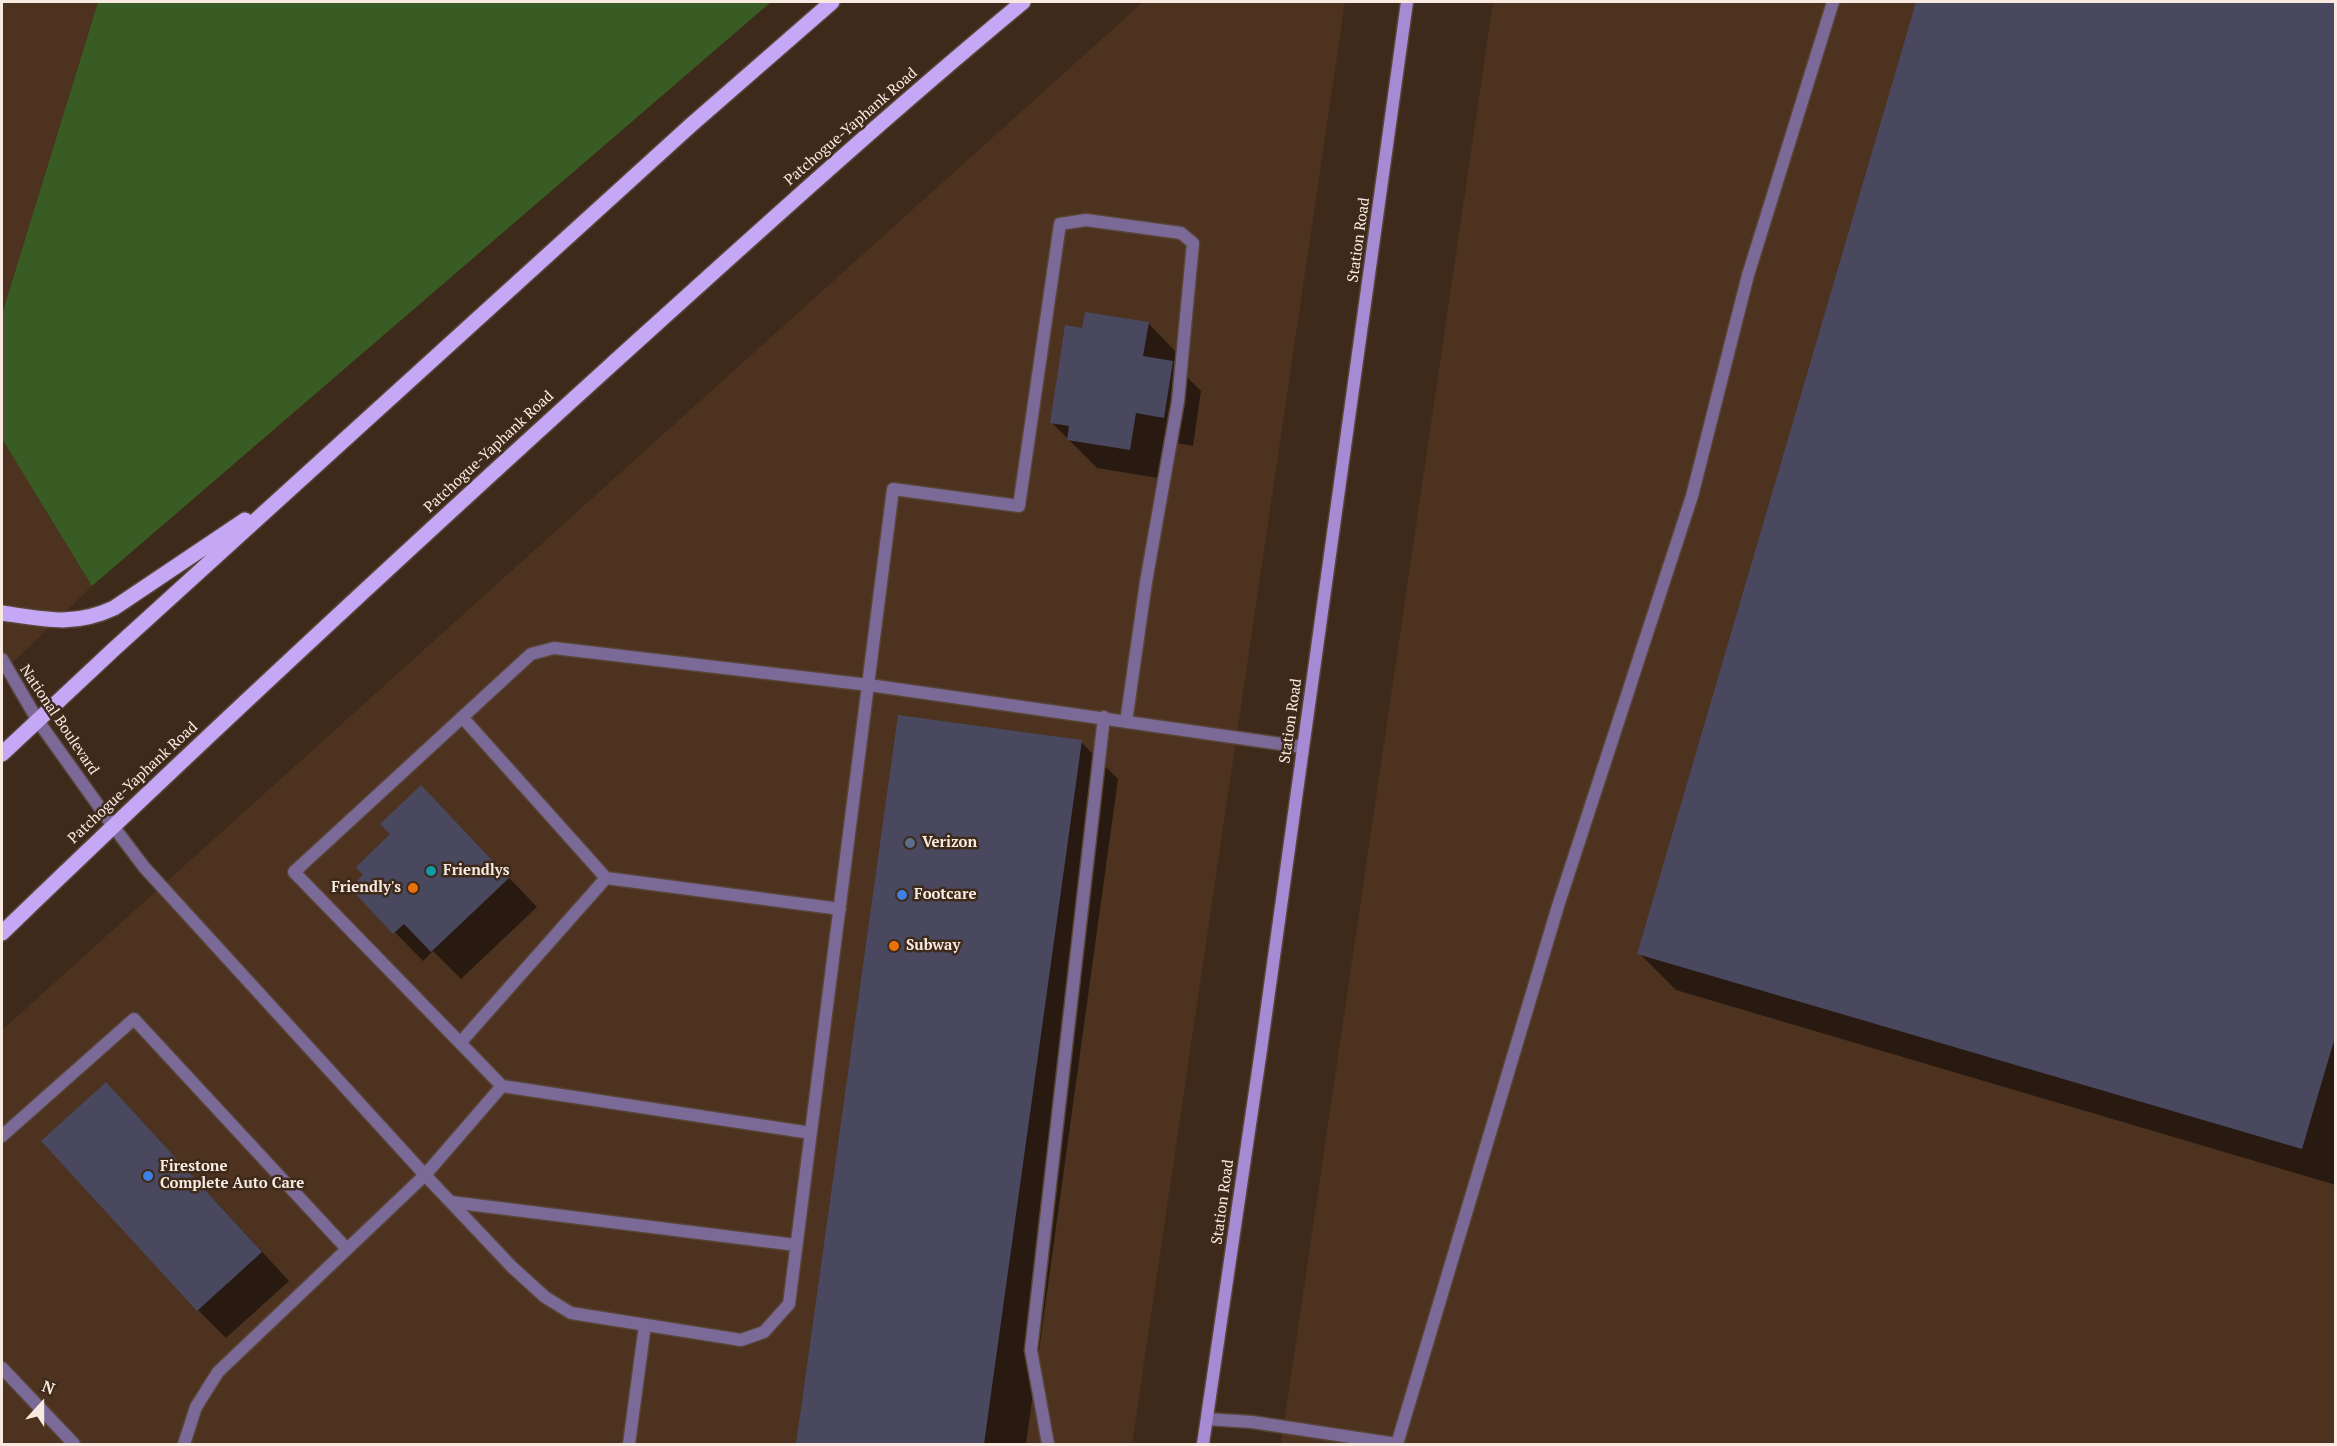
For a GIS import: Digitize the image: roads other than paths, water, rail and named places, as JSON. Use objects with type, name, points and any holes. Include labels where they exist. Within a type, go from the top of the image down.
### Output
[{"type":"main road","points":[[2,754],[682,132],[832,2]]},
{"type":"main road","name":"Station Road","points":[[1203,1444],[1407,2]]},
{"type":"main road","name":"Patchogue-Yaphank Road","points":[[2,933],[113,826],[575,398],[849,152],[1017,6]]},
{"type":"main road","points":[[2,613],[72,621],[95,617],[114,608],[287,491]]},
{"type":"street","points":[[1207,1419],[1252,1422],[1397,1444],[1558,906],[1692,496],[1748,275],[1833,2]]},
{"type":"street","name":"National Boulevard","points":[[2,659],[39,721],[144,867],[512,1267],[545,1297],[572,1313],[741,1340],[764,1332],[789,1304],[870,685],[893,489],[1019,506],[1060,224],[1086,220],[1181,234],[1193,243],[1178,400],[1146,582],[1126,722]]},
{"type":"street","points":[[811,1133],[502,1086],[294,872],[531,654],[554,648],[870,685],[1302,747]]},
{"type":"street","points":[[462,717],[606,878],[840,909]]},
{"type":"street","points":[[1048,1444],[1031,1350],[1104,717]]},
{"type":"street","points":[[460,1043],[606,878]]},
{"type":"street","points":[[2,1136],[134,1020],[347,1249]]},
{"type":"street","points":[[184,1444],[196,1407],[218,1372],[425,1175],[502,1086]]},
{"type":"street","points":[[451,1202],[796,1245]]},
{"type":"street","points":[[629,1444],[645,1325]]},
{"type":"street","points":[[2,1368],[74,1444]]},
{"type":"place","name":"Verizon","points":[[910,843]]},
{"type":"place","name":"Friendlys","points":[[431,871]]},
{"type":"place","name":"Friendly's","points":[[413,888]]},
{"type":"place","name":"Footcare","points":[[902,895]]},
{"type":"place","name":"Subway","points":[[894,946]]},
{"type":"place","name":"Firestone Complete Auto Care","points":[[148,1176]]}]
